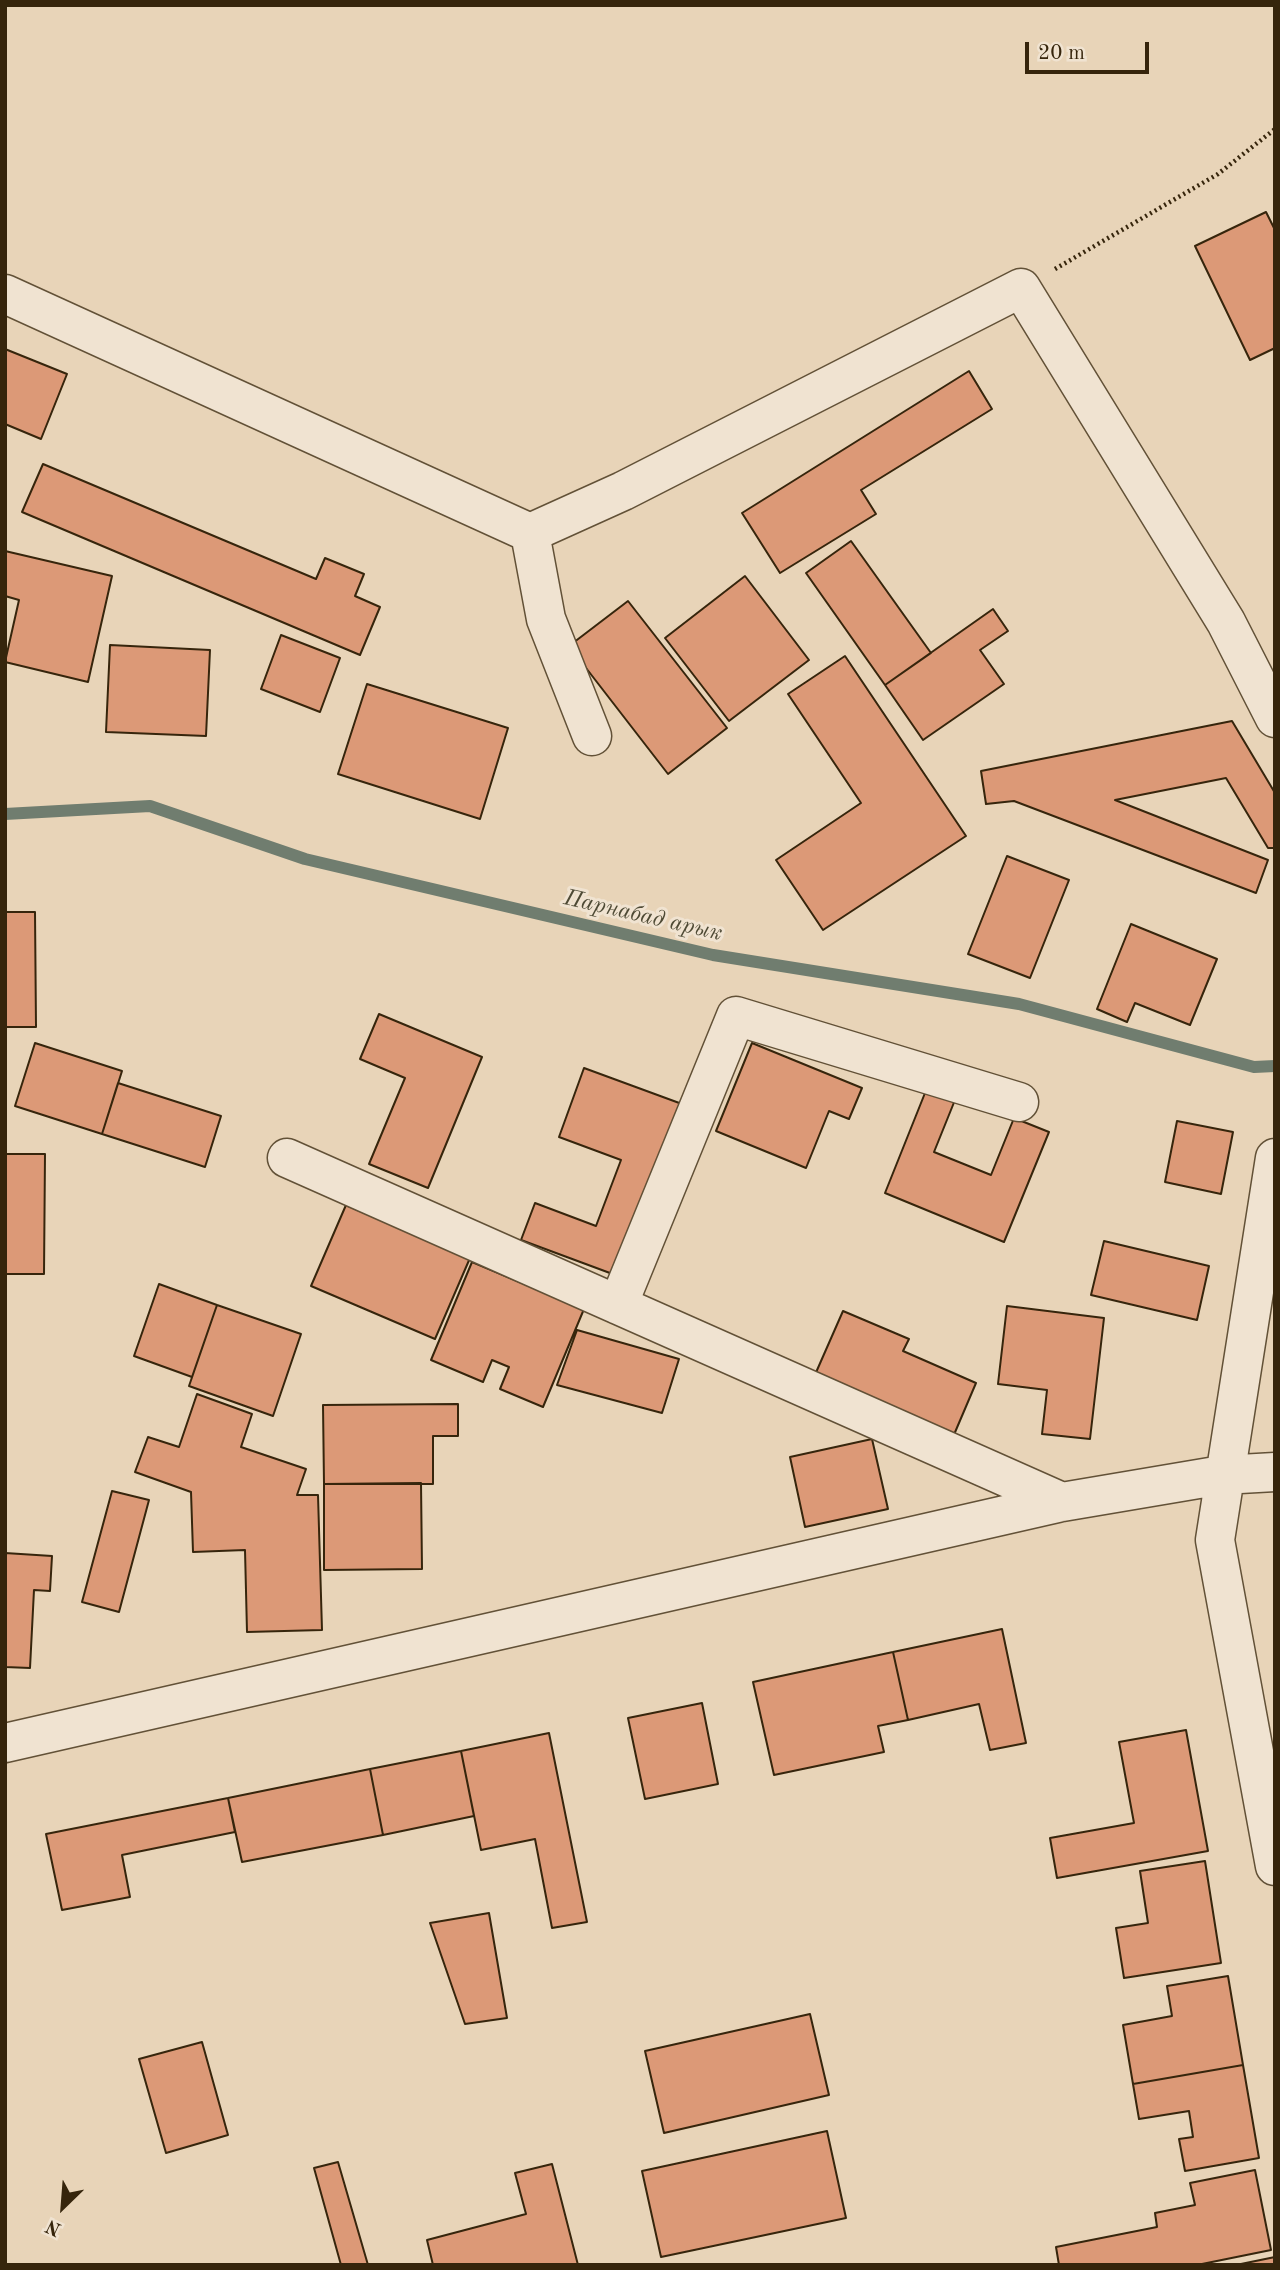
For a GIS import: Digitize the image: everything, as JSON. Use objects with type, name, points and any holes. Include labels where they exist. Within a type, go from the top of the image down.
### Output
[{"type":"street","points":[[5,294],[530,533],[623,491],[1021,288],[1226,622],[1275,718]]},
{"type":"street","points":[[530,533],[546,619],[592,736]]},
{"type":"street","points":[[618,1305],[736,1016],[1019,1102]]},
{"type":"street","points":[[287,1158],[1062,1502]]},
{"type":"street","points":[[1275,1158],[1222,1475],[1214,1540],[1275,1866]]},
{"type":"street","points":[[5,1743],[1062,1502],[1222,1475],[1275,1472]]},
{"type":"path","points":[[1021,288],[1217,174],[1275,129]]},
{"type":"building","points":[[1266,212],[1275,230],[1275,348],[1250,360],[1195,246]]},
{"type":"building","points":[[5,349],[67,374],[41,439],[5,424]]},
{"type":"building","points":[[969,371],[992,409],[861,490],[876,514],[780,573],[742,513]]},
{"type":"building","points":[[43,464],[316,579],[325,558],[364,574],[355,596],[380,607],[360,655],[22,512]]},
{"type":"building","points":[[851,541],[931,653],[885,685],[806,573]]},
{"type":"building","points":[[5,551],[112,576],[88,682],[5,662],[19,600],[5,596]]},
{"type":"building","points":[[745,576],[809,660],[729,721],[665,638]]},
{"type":"building","points":[[628,601],[727,728],[668,774],[569,646]]},
{"type":"building","points":[[993,609],[1008,631],[980,650],[1004,684],[923,740],[885,685]]},
{"type":"building","points":[[281,635],[340,658],[320,712],[261,689]]},
{"type":"building","points":[[110,645],[210,650],[206,736],[106,732]]},
{"type":"building","points":[[845,656],[966,836],[823,930],[776,860],[861,803],[788,694]]},
{"type":"building","points":[[367,684],[508,728],[480,819],[338,774]]},
{"type":"building","points":[[1232,721],[1275,793],[1275,848],[1268,848],[1226,778],[1115,800],[1268,860],[1256,893],[1014,801],[986,804],[981,771]]},
{"type":"building","points":[[1007,856],[1069,880],[1030,978],[968,954]]},
{"type":"building","points":[[5,912],[35,912],[36,1027],[5,1027]]},
{"type":"building","points":[[1131,924],[1217,959],[1190,1025],[1135,1003],[1127,1022],[1097,1009]]},
{"type":"building","points":[[379,1014],[482,1057],[428,1188],[369,1164],[405,1078],[360,1059]]},
{"type":"building","points":[[35,1043],[122,1071],[102,1134],[15,1106]]},
{"type":"building","points":[[752,1043],[862,1088],[849,1119],[829,1111],[806,1168],[716,1131]]},
{"type":"building","points":[[584,1068],[682,1104],[618,1276],[521,1240],[535,1203],[596,1226],[621,1160],[559,1137]]},
{"type":"building","points":[[118,1083],[221,1116],[205,1167],[102,1134]]},
{"type":"building","points":[[929,1083],[957,1095],[934,1152],[991,1175],[1014,1118],[1049,1132],[1004,1242],[885,1193]]},
{"type":"building","points":[[1177,1121],[1233,1132],[1221,1194],[1165,1182]]},
{"type":"building","points":[[5,1154],[45,1154],[44,1274],[5,1274]]},
{"type":"building","points":[[346,1205],[470,1258],[435,1339],[311,1286]]},
{"type":"building","points":[[1104,1241],[1209,1266],[1197,1320],[1091,1295]]},
{"type":"building","points":[[472,1262],[584,1309],[543,1407],[500,1389],[509,1367],[492,1360],[483,1382],[431,1360]]},
{"type":"building","points":[[159,1284],[217,1305],[192,1377],[134,1356]]},
{"type":"building","points":[[217,1305],[301,1334],[273,1416],[189,1386]]},
{"type":"building","points":[[1007,1306],[1104,1318],[1090,1439],[1042,1434],[1047,1390],[998,1384]]},
{"type":"building","points":[[843,1311],[909,1339],[903,1351],[976,1383],[953,1437],[814,1377]]},
{"type":"building","points":[[577,1330],[679,1359],[662,1413],[557,1385]]},
{"type":"building","points":[[197,1394],[252,1414],[241,1447],[306,1469],[297,1495],[318,1495],[322,1630],[247,1632],[245,1550],[193,1552],[191,1492],[135,1472],[148,1437],[179,1447]]},
{"type":"building","points":[[458,1404],[458,1436],[433,1436],[433,1484],[324,1484],[323,1405]]},
{"type":"building","points":[[872,1439],[888,1509],[805,1527],[790,1457]]},
{"type":"building","points":[[421,1483],[422,1569],[324,1570],[324,1484]]},
{"type":"building","points":[[112,1491],[149,1500],[119,1612],[82,1602]]},
{"type":"building","points":[[5,1553],[52,1556],[50,1591],[34,1590],[30,1668],[5,1667]]},
{"type":"building","points":[[1002,1629],[1026,1743],[990,1750],[979,1704],[908,1720],[893,1652]]},
{"type":"building","points":[[893,1652],[908,1720],[878,1726],[884,1752],[774,1775],[753,1682]]},
{"type":"building","points":[[702,1703],[718,1784],[645,1799],[628,1718]]},
{"type":"building","points":[[1186,1730],[1208,1851],[1057,1878],[1050,1838],[1134,1823],[1119,1742]]},
{"type":"building","points":[[549,1733],[587,1922],[552,1928],[535,1839],[481,1850],[461,1751]]},
{"type":"building","points":[[461,1751],[474,1816],[383,1835],[370,1769]]},
{"type":"building","points":[[370,1769],[383,1835],[242,1862],[228,1798]]},
{"type":"building","points":[[228,1798],[235,1832],[122,1855],[130,1897],[62,1910],[46,1834]]},
{"type":"building","points":[[1205,1861],[1221,1963],[1124,1978],[1116,1928],[1148,1923],[1140,1871]]},
{"type":"building","points":[[489,1913],[507,2018],[465,2024],[430,1923]]},
{"type":"building","points":[[1228,1976],[1243,2065],[1133,2084],[1123,2025],[1172,2016],[1167,1986]]},
{"type":"building","points":[[810,2014],[829,2095],[664,2133],[645,2051]]},
{"type":"building","points":[[202,2042],[228,2135],[166,2153],[139,2059]]},
{"type":"building","points":[[1243,2065],[1259,2158],[1185,2171],[1179,2139],[1193,2137],[1189,2111],[1139,2119],[1133,2084]]},
{"type":"building","points":[[827,2131],[846,2218],[661,2257],[642,2171]]},
{"type":"building","points":[[338,2162],[368,2265],[341,2265],[314,2168]]},
{"type":"building","points":[[552,2164],[578,2265],[433,2265],[427,2240],[526,2214],[515,2173]]},
{"type":"building","points":[[1255,2170],[1271,2250],[1197,2265],[1059,2265],[1056,2247],[1157,2227],[1155,2213],[1195,2205],[1190,2183]]},
{"type":"building","points":[[1275,2257],[1275,2265],[1236,2265]]},
{"type":"waterway","name":"Парнабад арык","points":[[5,814],[150,806],[305,859],[713,955],[1019,1004],[1254,1067],[1275,1066]]}]
